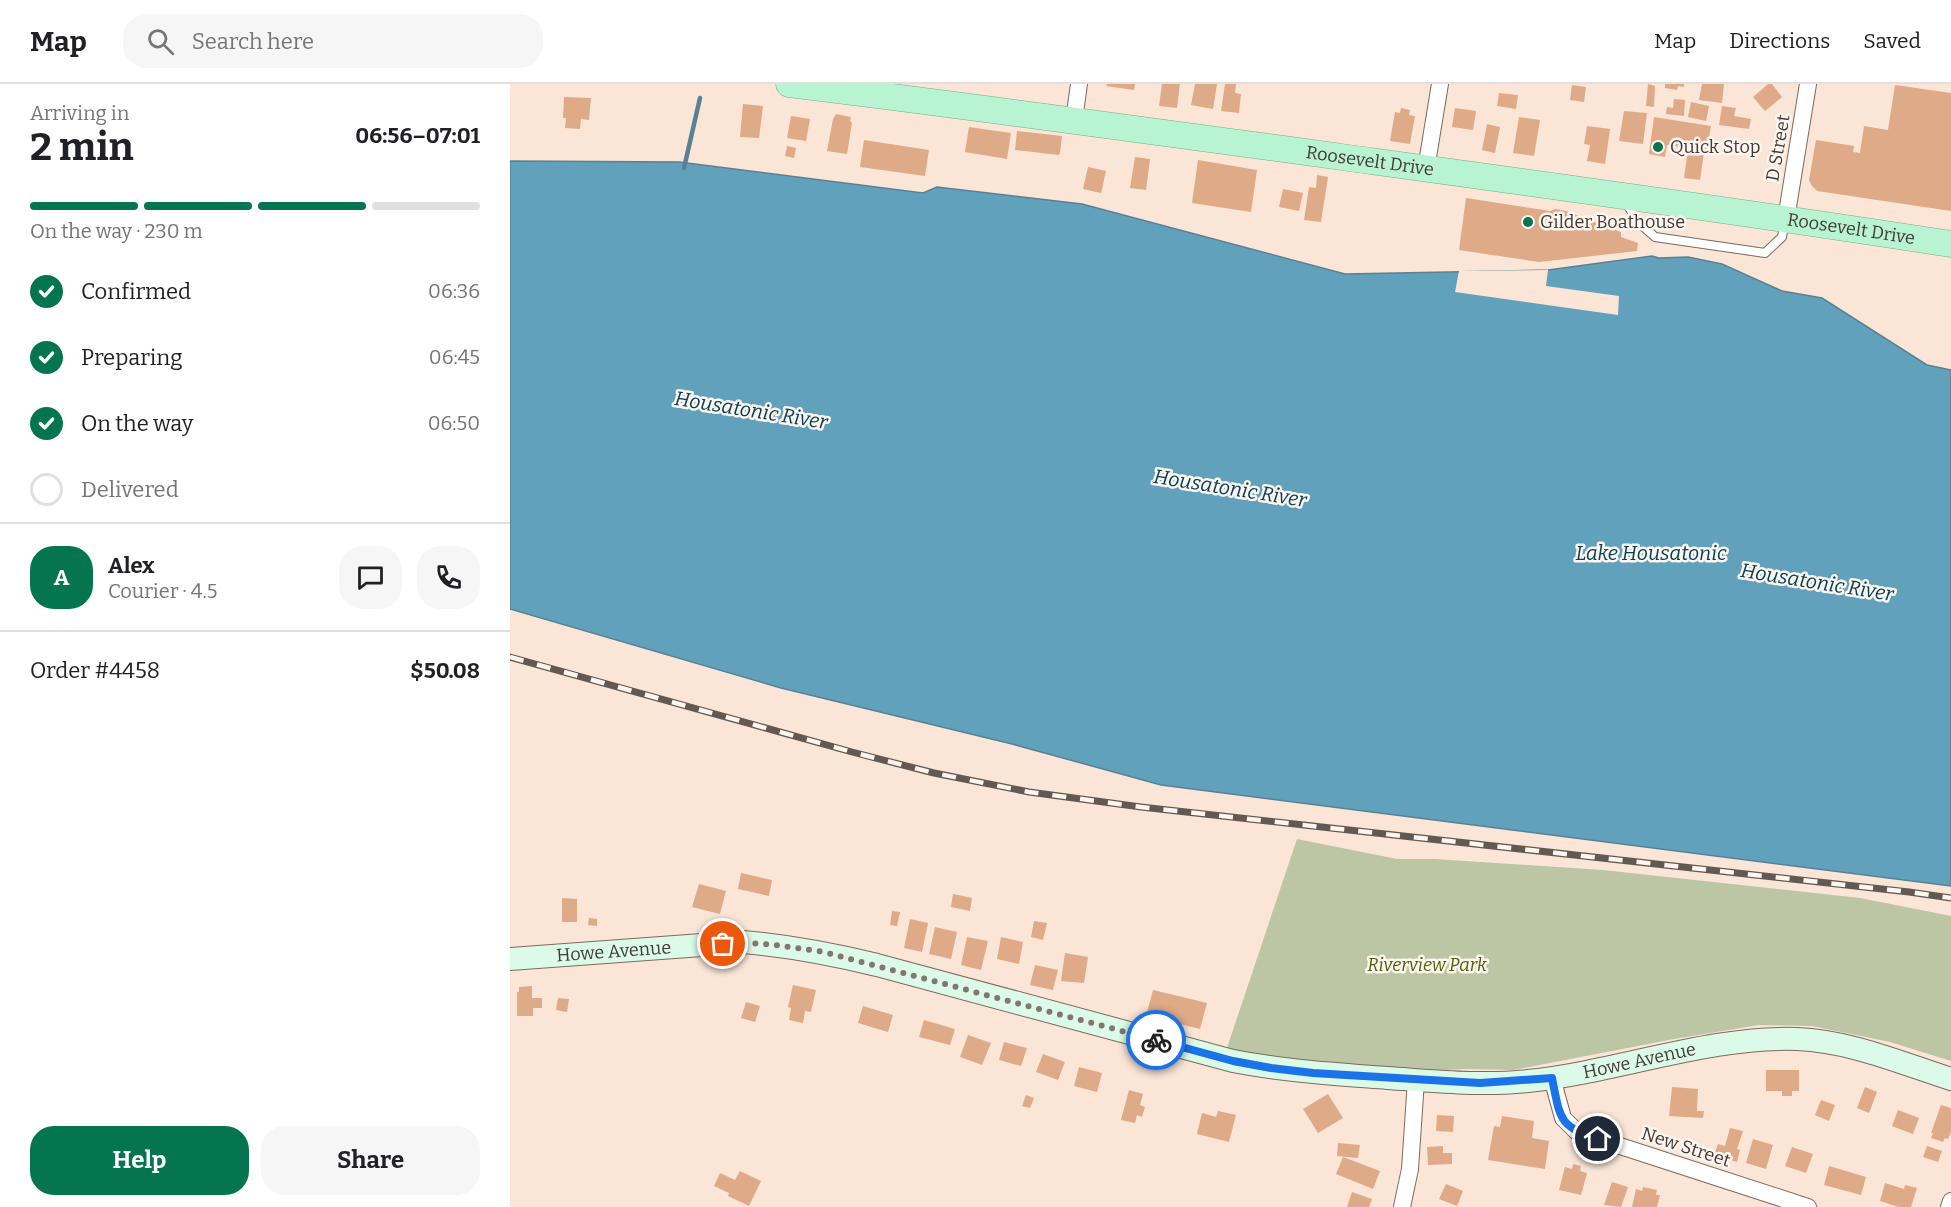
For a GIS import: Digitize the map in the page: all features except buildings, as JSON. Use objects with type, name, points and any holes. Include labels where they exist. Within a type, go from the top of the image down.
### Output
[{"type":"main road","name":"Roosevelt Drive","points":[[789,84],[1074,120],[1951,244]]},
{"type":"main road","name":"Howe Avenue","points":[[510,958],[743,942],[779,945],[824,952],[877,965],[1233,1061],[1313,1073],[1480,1083],[1552,1078],[1702,1048],[1798,1039],[1858,1049],[1951,1079]]},
{"type":"street","points":[[1074,120],[1079,84]]},
{"type":"street","points":[[1426,169],[1440,84]]},
{"type":"street","name":"D Street","points":[[1786,219],[1808,84]]},
{"type":"street","name":"New Street","points":[[1552,1078],[1563,1118],[1577,1132],[1808,1207]]},
{"type":"street","points":[[1402,1207],[1410,1168],[1416,1080]]},
{"type":"street","points":[[1949,1207],[1951,1201]]},
{"type":"lane","points":[[1623,196],[1637,221],[1655,237],[1673,241],[1765,253],[1782,237],[1786,219]]},
{"type":"green space","name":"Riverview Park","points":[[1297,839],[1397,859],[1435,859],[1603,870],[1860,898],[1951,916],[1951,1061],[1890,1042],[1812,1026],[1759,1025],[1513,1070],[1464,1069],[1413,1072],[1273,1059],[1227,1048]]},
{"type":"water","name":"Lake Housatonic","points":[[510,161],[679,162],[923,193],[937,187],[1082,204],[1345,274],[1548,270],[1652,256],[1659,258],[1688,257],[1722,264],[1782,291],[1822,298],[1927,365],[1951,370],[1951,886],[1161,785],[1012,744],[781,688],[510,609]]},
{"type":"pier","points":[[1548,270],[1546,286],[1619,296],[1618,315],[1455,292],[1459,271]]},
{"type":"waterway","points":[[684,168],[700,98]]},
{"type":"railway","points":[[510,657],[852,752],[934,773],[1029,792],[1141,807],[1951,898]]},
{"type":"way so far","points":[[723,944],[743,942],[824,952],[1156,1040]]},
{"type":"place","name":"Quick Stop","points":[[1658,147]]},
{"type":"place","name":"Gilder Boathouse","points":[[1528,222]]},
{"type":"route","points":[[1156,1040],[1233,1061],[1313,1073],[1480,1083],[1552,1078],[1557,1101],[1566,1123],[1577,1132],[1598,1139]]},
{"type":"water label","name":"Housatonic River","points":[[751,410]]},
{"type":"water label","name":"Housatonic River","points":[[1230,488]]},
{"type":"water label","name":"Housatonic River","points":[[1817,582]]}]
